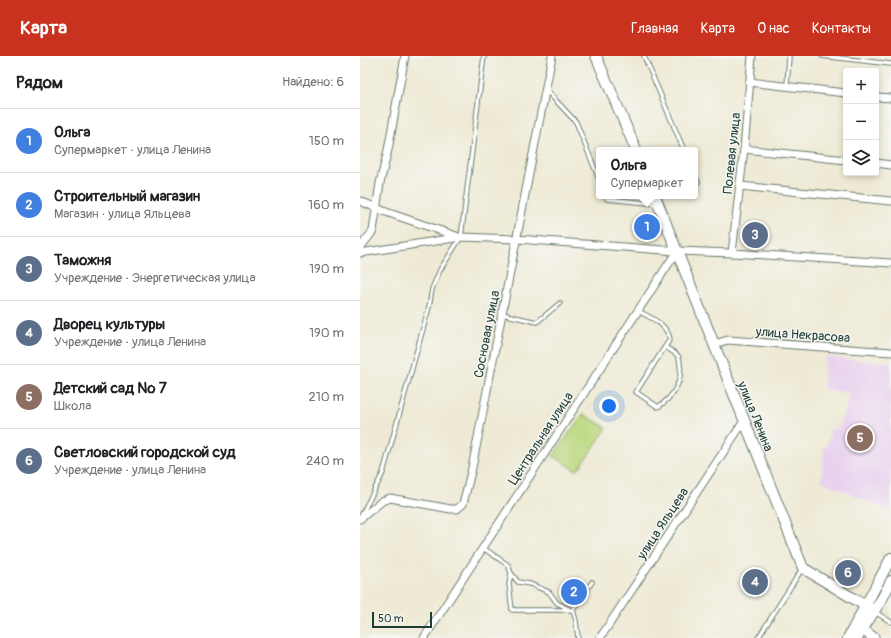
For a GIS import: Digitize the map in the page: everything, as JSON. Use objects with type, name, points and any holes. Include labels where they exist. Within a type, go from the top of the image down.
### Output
[{"type":"street","points":[[360,248],[373,231],[380,183],[388,150],[405,56]]},
{"type":"street","name":"Сосновая улица","points":[[360,518],[382,501],[390,498],[451,510],[458,509],[463,504],[472,468],[552,56]]},
{"type":"street","points":[[596,56],[635,147]]},
{"type":"street","name":"Полевая улица","points":[[732,252],[744,149],[752,56]]},
{"type":"street","points":[[750,82],[843,93]]},
{"type":"street","points":[[879,97],[891,98]]},
{"type":"street","points":[[744,149],[843,160]]},
{"type":"street","points":[[879,163],[891,165]]},
{"type":"street","points":[[740,186],[891,201]]},
{"type":"street","name":"улица Ленина","points":[[657,200],[803,568]]},
{"type":"street","points":[[360,201],[376,208],[461,237]]},
{"type":"street","points":[[360,253],[461,237],[517,239],[677,251],[732,252],[891,263]]},
{"type":"street","name":"Центральная улица","points":[[424,638],[677,251]]},
{"type":"street","name":"улица Некрасова","points":[[714,344],[728,340],[891,352]]},
{"type":"street","name":"улица Яльцева","points":[[600,638],[744,421]]},
{"type":"street","points":[[870,609],[873,593],[891,558]]},
{"type":"street","points":[[803,568],[870,609]]},
{"type":"street","points":[[848,638],[858,632],[870,609],[891,581]]},
{"type":"street","points":[[858,632],[874,638]]},
{"type":"lane","points":[[360,518],[383,473],[429,307],[432,289],[440,270],[461,237],[484,56]]},
{"type":"lane","points":[[644,56],[683,147]]},
{"type":"lane","points":[[787,86],[789,56]]},
{"type":"lane","points":[[822,56],[891,64]]},
{"type":"lane","points":[[546,89],[576,122],[596,172]]},
{"type":"lane","points":[[608,199],[657,200]]},
{"type":"lane","points":[[502,314],[537,322],[560,303]]},
{"type":"lane","points":[[638,311],[658,322],[668,330],[670,338],[636,392],[658,407],[666,402],[679,384],[682,371],[679,358],[665,347]]},
{"type":"lane","points":[[483,548],[508,565],[511,573],[518,582],[530,584],[549,592],[558,603],[573,610]]},
{"type":"lane","points":[[758,638],[803,568]]},
{"type":"lane","points":[[511,573],[510,584],[512,610],[573,610]]},
{"type":"lane","points":[[578,638],[573,610],[592,582]]},
{"type":"lane","points":[[870,609],[891,622]]},
{"type":"shaded area","points":[[825,357],[891,363],[891,512],[822,481],[824,446],[827,446],[831,428],[838,430],[851,393],[823,389]]},
{"type":"green space","points":[[583,414],[607,428],[577,471],[553,456]]},
{"type":"place","name":"Ольга","points":[[647,227]]},
{"type":"place","name":"Таможня","points":[[755,235]]},
{"type":"place","name":"Детский сад № 7","points":[[860,438]]},
{"type":"place","name":"Светловский городской суд","points":[[848,573]]},
{"type":"place","name":"Дворец культуры","points":[[755,582]]},
{"type":"place","name":"Строительный магазин","points":[[574,592]]}]
